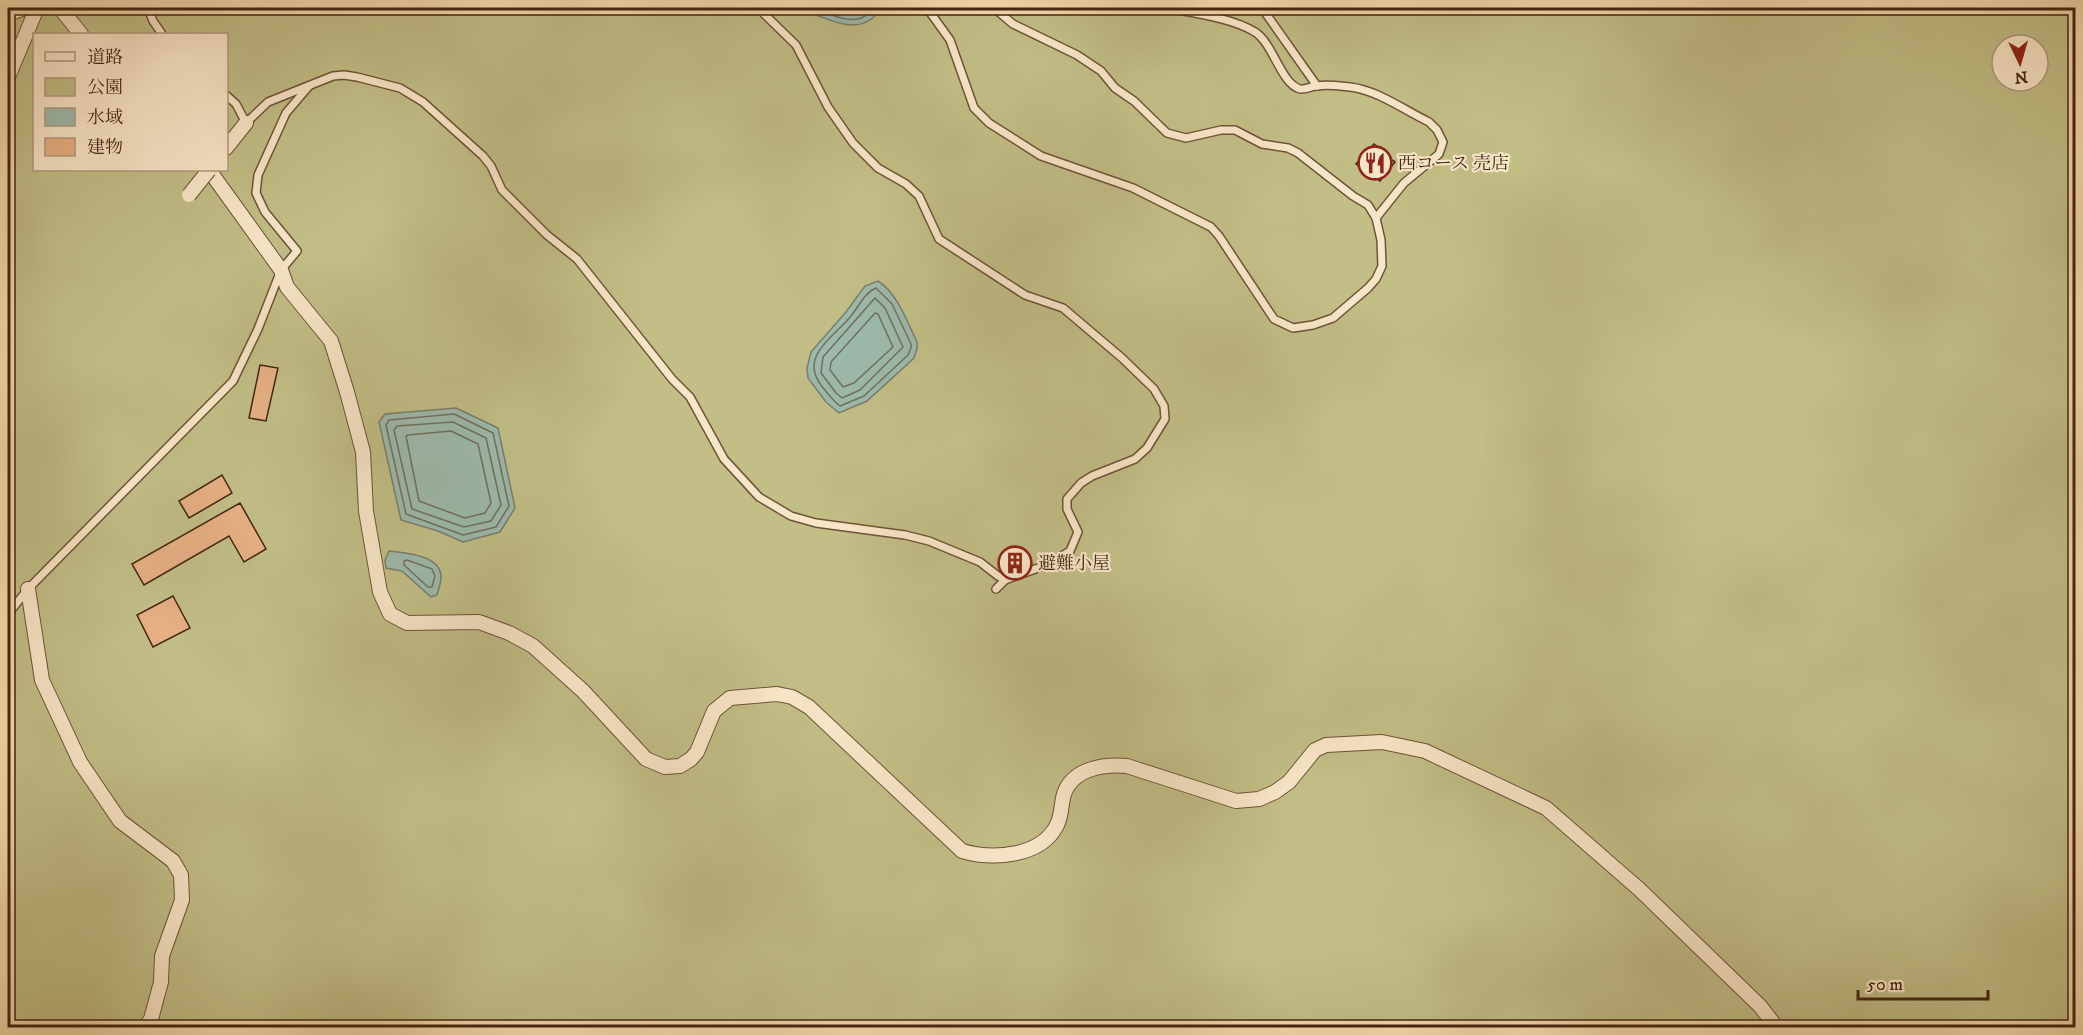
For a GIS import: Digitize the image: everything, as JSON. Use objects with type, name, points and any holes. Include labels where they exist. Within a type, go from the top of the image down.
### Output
[{"type":"street","points":[[8,14],[25,8]]},
{"type":"street","points":[[8,76],[37,8]]},
{"type":"street","points":[[60,8],[80,33]]},
{"type":"street","points":[[228,146],[246,123]]},
{"type":"street","points":[[189,195],[208,171]]},
{"type":"street","points":[[210,171],[281,270],[287,287],[331,341],[363,453],[366,511],[380,592],[390,614],[406,623],[479,622],[509,633],[533,646],[583,691],[646,759],[665,767],[680,766],[690,759],[697,752],[714,711],[730,698],[777,694],[792,697],[809,707],[962,851],[989,855],[1022,853],[1035,848],[1050,836],[1058,823],[1068,785],[1084,772],[1096,768],[1113,765],[1127,766],[1236,801],[1248,801],[1275,792],[1289,782],[1315,750],[1326,745],[1382,742],[1425,752],[1546,808],[1639,889],[1760,1006],[1777,1028]]},
{"type":"street","points":[[28,590],[42,680],[80,762],[120,821],[173,861],[181,875],[182,900],[162,956],[161,982],[151,1019],[145,1028]]},
{"type":"lane","points":[[148,8],[161,33]]},
{"type":"lane","points":[[758,8],[796,45],[828,107],[853,143],[878,168],[906,184],[919,196],[939,239],[1025,295],[1063,308],[1135,370],[1154,389],[1164,406],[1165,419],[1147,448],[1135,459],[1092,476],[1067,499],[1067,509],[1078,532],[1070,551],[1050,564],[1005,580],[996,589]]},
{"type":"lane","points":[[927,8],[950,40],[974,108],[989,123],[1041,156],[1133,188],[1211,227],[1274,319],[1293,328],[1313,325],[1333,318],[1376,279],[1382,266],[1381,240],[1376,218],[1368,205],[1298,153],[1288,148],[1262,144],[1235,130],[1221,130],[1186,138],[1167,133],[1134,101],[1116,88],[1101,70],[1077,55],[1013,24],[994,8]]},
{"type":"lane","points":[[1167,8],[1218,19],[1256,32],[1267,44],[1289,81],[1298,88],[1351,87],[1371,92],[1429,122],[1437,130],[1443,142],[1439,154],[1404,183],[1376,218]]},
{"type":"lane","points":[[1262,8],[1317,86]]},
{"type":"lane","points":[[228,97],[236,104],[246,123],[268,102],[312,84],[344,75],[400,88],[423,102],[483,156],[491,166],[502,190],[547,235],[577,259],[672,380],[690,398],[724,459],[759,497],[791,516],[816,523],[905,535],[929,541],[980,562],[1005,580]]},
{"type":"lane","points":[[8,614],[28,590],[232,381],[258,329],[281,270],[297,251],[260,203],[256,193],[258,175],[286,113],[312,84]]},
{"type":"green space","points":[[8,8],[2075,8],[2075,1027],[8,1027]]},
{"type":"water","points":[[797,8],[876,8],[876,15],[867,22],[848,25]]},
{"type":"water","points":[[878,281],[891,293],[901,309],[917,342],[917,349],[914,358],[867,401],[839,413],[826,402],[808,378],[807,368],[811,352],[865,286]]},
{"type":"water","points":[[456,408],[498,428],[515,508],[500,532],[463,542],[438,531],[401,520],[379,422],[385,414]]},
{"type":"water","points":[[389,551],[421,556],[435,564],[441,576],[437,595],[431,597],[402,571],[386,568],[385,560]]},
{"type":"building","name":"西コース 売店","points":[[1374,144],[1395,162],[1380,181],[1356,164]]},
{"type":"building","points":[[260,365],[278,368],[266,421],[249,418]]},
{"type":"building","points":[[222,475],[232,493],[189,518],[179,501]]},
{"type":"building","points":[[240,503],[266,549],[244,562],[229,536],[144,585],[132,564]]},
{"type":"building","name":"避難小屋","points":[[1014,558],[1021,564],[1017,570],[1009,563]]},
{"type":"building","points":[[173,596],[190,628],[153,647],[137,615]]},
{"type":"place","name":"西コース 売店","points":[[1375,163]]},
{"type":"place","name":"避難小屋","points":[[1015,563]]}]
